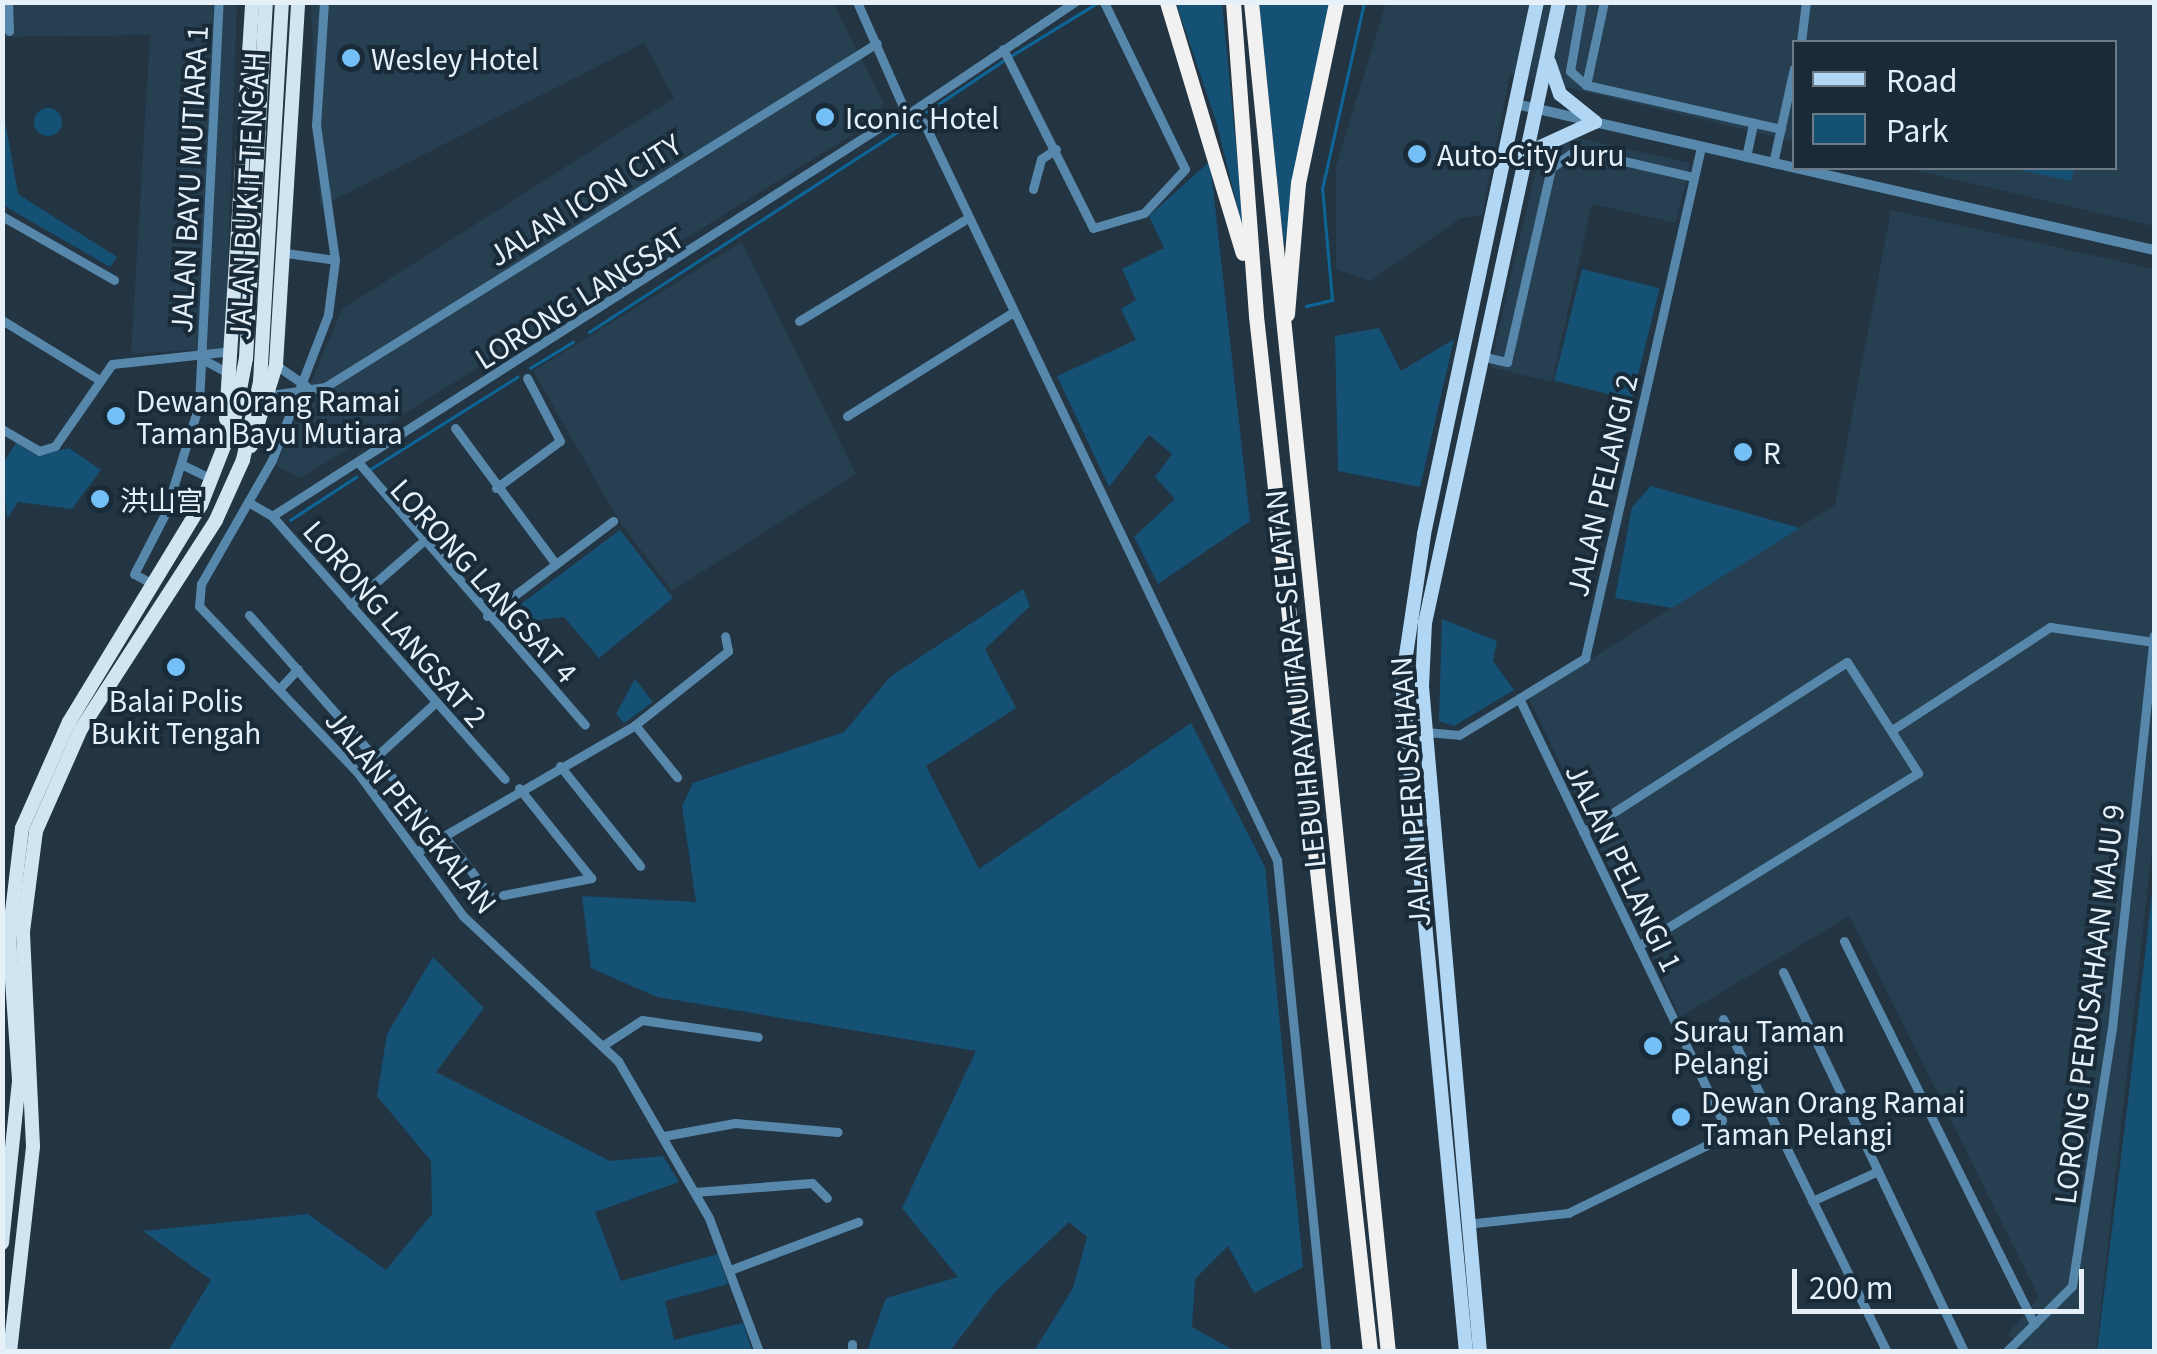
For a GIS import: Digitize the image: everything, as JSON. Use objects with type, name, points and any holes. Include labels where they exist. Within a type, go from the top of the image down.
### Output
[{"type":"highway","points":[[224,445],[252,2]]},
{"type":"highway","name":"JALAN BUKIT TENGAH","points":[[2,1243],[19,1080],[6,916],[41,774],[212,479],[224,445],[246,358],[266,2]]},
{"type":"highway","name":"JALAN BUKIT TENGAH","points":[[8,1341],[33,1146],[23,931],[36,832],[80,732],[216,520],[243,460],[278,253],[282,2]]},
{"type":"highway","points":[[243,460],[271,395],[276,365],[278,253],[298,2]]},
{"type":"highway","points":[[1167,2],[1210,126],[1256,316]]},
{"type":"highway","name":"LEBUHRAYA UTARA–SELATAN","points":[[1233,2],[1256,316],[1370,1352]]},
{"type":"highway","name":"LEBUHRAYA UTARA–SELATAN","points":[[1251,2],[1388,1352]]},
{"type":"highway","points":[[1285,326],[1298,183],[1336,2]]},
{"type":"main road","name":"JALAN PERUSAHAAN","points":[[1466,1352],[1402,682],[1491,208],[1538,2]]},
{"type":"main road","name":"JALAN PERUSAHAAN","points":[[1480,1352],[1426,732],[1424,623],[1559,2]]},
{"type":"main road","points":[[1525,154],[1595,122],[1560,94],[1547,55]]},
{"type":"street","points":[[8,2],[9,31]]},
{"type":"street","name":"JALAN BAYU MUTIARA 1","points":[[153,584],[134,574],[165,514],[183,465],[202,358],[220,2]]},
{"type":"street","points":[[248,502],[300,389],[328,315],[335,260],[316,124],[324,2]]},
{"type":"street","points":[[856,2],[968,218],[1277,860],[1326,1352]]},
{"type":"street","name":"LORONG LANGSAT","points":[[272,516],[914,116],[1006,55],[1075,2]]},
{"type":"street","points":[[1006,55],[1094,229],[1144,213],[1184,179],[1104,2]]},
{"type":"street","points":[[1582,2],[1570,71],[1586,85],[1780,129]]},
{"type":"street","points":[[1586,85],[1604,2]]},
{"type":"street","points":[[1800,40],[1806,2]]},
{"type":"street","name":"JALAN ICON CITY","points":[[300,389],[314,390],[876,43]]},
{"type":"street","points":[[1773,163],[1792,77]]},
{"type":"street","points":[[1516,104],[1792,167]]},
{"type":"street","points":[[1746,157],[1754,123]]},
{"type":"street","name":"JALAN PELANGI 2","points":[[1426,732],[1459,735],[1585,658],[1701,146]]},
{"type":"street","points":[[1033,189],[1041,159],[1056,149]]},
{"type":"street","points":[[1481,356],[1507,362],[1551,168],[1576,150],[1694,177]]},
{"type":"street","points":[[1804,170],[2154,250]]},
{"type":"street","points":[[2,216],[114,280]]},
{"type":"street","points":[[799,321],[968,218]]},
{"type":"street","points":[[278,253],[335,260]]},
{"type":"street","points":[[847,416],[1012,314]]},
{"type":"street","points":[[2,320],[98,379]]},
{"type":"street","points":[[2,428],[40,451],[55,446],[98,379],[128,358],[202,358],[232,351]]},
{"type":"street","points":[[202,358],[230,374]]},
{"type":"street","points":[[276,365],[300,389]]},
{"type":"street","points":[[496,488],[560,442],[527,378]]},
{"type":"street","points":[[271,395],[300,389]]},
{"type":"street","points":[[455,428],[554,563]]},
{"type":"street","name":"LORONG LANGSAT 4","points":[[358,462],[421,543],[584,725]]},
{"type":"street","points":[[183,465],[212,479]]},
{"type":"street","name":"LORONG LANGSAT 2","points":[[248,502],[272,516],[504,779]]},
{"type":"street","name":"JALAN PENGKALAN","points":[[248,502],[198,598],[358,773],[463,916],[605,1044],[695,1192],[730,1270],[759,1352]]},
{"type":"street","points":[[487,616],[613,522]]},
{"type":"street","points":[[350,605],[421,543]]},
{"type":"street","points":[[248,615],[426,816]]},
{"type":"street","points":[[1892,730],[2050,626],[2154,642]]},
{"type":"street","name":"LORONG PERUSAHAAN MAJU 9","points":[[2006,1352],[2072,1286],[2154,634]]},
{"type":"street","points":[[418,851],[444,836],[456,822],[634,725],[728,651],[726,636]]},
{"type":"street","points":[[1583,832],[1847,662],[1918,773],[1638,946]]},
{"type":"street","points":[[280,688],[298,669]]},
{"type":"street","name":"JALAN PELANGI 1","points":[[1466,1224],[1568,1213],[1714,1141],[1722,1120],[1518,698]]},
{"type":"street","points":[[358,773],[436,702]]},
{"type":"street","points":[[634,725],[677,777]]},
{"type":"street","points":[[560,766],[640,866]]},
{"type":"street","points":[[503,894],[591,878],[519,788]]},
{"type":"street","points":[[444,836],[492,897]]},
{"type":"street","points":[[2,939],[12,975]]},
{"type":"street","points":[[1844,941],[2034,1324]]},
{"type":"street","points":[[1783,972],[1964,1352]]},
{"type":"street","points":[[605,1044],[642,1020],[758,1037]]},
{"type":"street","points":[[1723,1020],[1887,1352]]},
{"type":"street","points":[[664,1136],[735,1122],[838,1132]]},
{"type":"street","points":[[1812,1201],[1878,1171]]},
{"type":"street","points":[[695,1192],[812,1183],[827,1198]]},
{"type":"street","points":[[730,1270],[858,1222]]},
{"type":"shaded area","points":[[2,3],[237,3],[225,348],[131,354],[150,35],[3,37]]},
{"type":"shaded area","points":[[311,3],[833,3],[883,102],[877,119],[301,478],[276,466],[342,309],[674,98],[644,43],[320,207]]},
{"type":"shaded area","name":"Auto-City Juru","points":[[1386,3],[2154,3],[2154,226],[1914,170],[2117,170],[2117,40],[1792,40],[1792,141],[1510,74],[1482,215],[1461,218],[1370,281],[1336,269],[1336,166]]},
{"type":"shaded area","points":[[1569,136],[1690,163],[1676,223],[1592,204],[1552,382],[1490,367],[1539,155]]},
{"type":"shaded area","points":[[1891,210],[2154,269],[2154,831],[2096,1351],[2024,1351],[2008,1334],[2039,1297],[1849,916],[1680,1017],[1529,698],[1835,505]]},
{"type":"shaded area","points":[[742,242],[856,474],[672,591],[621,524],[533,371]]},
{"type":"green space","points":[[1176,3],[1222,3],[1245,238],[1216,121]]},
{"type":"green space","points":[[1259,3],[1331,3],[1284,246]]},
{"type":"green space","points":[[2,103],[18,194],[117,257],[110,267],[3,205]]},
{"type":"green space","points":[[48,108],[58,112],[62,122],[58,132],[48,136],[38,132],[34,122],[38,112]]},
{"type":"green space","points":[[1210,161],[1250,521],[1158,584],[1134,537],[1175,499],[1155,477],[1172,454],[1149,435],[1109,487],[1057,376],[1136,340],[1121,309],[1136,300],[1122,269],[1164,248],[1149,216]]},
{"type":"green space","points":[[2019,170],[2074,170],[2071,181]]},
{"type":"green space","points":[[1582,269],[1660,288],[1632,400],[1554,381]]},
{"type":"green space","points":[[1379,328],[1401,371],[1454,339],[1420,487],[1338,471],[1335,336]]},
{"type":"green space","points":[[16,443],[37,456],[69,448],[101,470],[72,509],[18,502],[7,519],[2,465]]},
{"type":"green space","points":[[1651,486],[1800,528],[1672,608],[1615,598],[1632,507]]},
{"type":"green space","points":[[620,530],[673,598],[599,658],[564,617],[530,621],[518,606]]},
{"type":"green space","points":[[1023,589],[1030,606],[985,649],[1016,708],[926,766],[979,869],[1191,723],[1265,867],[1303,1267],[1254,1293],[1228,1246],[1195,1279],[1192,1327],[1235,1351],[1034,1351],[1073,1288],[1087,1237],[1069,1222],[995,1292],[950,1351],[867,1351],[886,1298],[958,1277],[902,1208],[976,1051],[657,997],[591,968],[582,896],[696,902],[682,806],[693,783],[844,732],[890,677]]},
{"type":"green space","points":[[1442,619],[1497,641],[1493,661],[1514,690],[1454,726],[1439,721]]},
{"type":"green space","points":[[635,679],[653,702],[624,723],[616,714]]},
{"type":"green space","points":[[2154,876],[2154,1351],[2097,1351],[2129,1093]]},
{"type":"green space","points":[[433,957],[484,1008],[436,1072],[610,1161],[663,1156],[679,1182],[595,1212],[621,1281],[718,1254],[728,1284],[665,1301],[674,1340],[743,1323],[752,1351],[168,1351],[211,1280],[143,1231],[308,1214],[386,1270],[432,1214],[431,1161],[377,1096],[387,1034]]},
{"type":"waterway","points":[[1306,306],[1332,300],[1322,189],[1364,2]]},
{"type":"waterway","points":[[1009,57],[1097,3]]},
{"type":"waterway","points":[[922,115],[1003,61]]},
{"type":"waterway","points":[[589,332],[916,120]]},
{"type":"waterway","points":[[530,368],[573,342]]},
{"type":"waterway","points":[[369,470],[517,377]]},
{"type":"waterway","points":[[290,520],[356,477]]},
{"type":"place","name":"Wesley Hotel","points":[[351,58]]},
{"type":"place","name":"Iconic Hotel","points":[[825,117]]},
{"type":"place","name":"Auto-City Juru","points":[[1417,154]]},
{"type":"place","name":"Dewan Orang Ramai Taman Bayu Mutiara","points":[[116,416]]},
{"type":"place","name":"R","points":[[1743,452]]},
{"type":"place","name":"洪山宫","points":[[100,499]]},
{"type":"place","name":"Balai Polis Bukit Tengah","points":[[176,667]]},
{"type":"place","name":"Surau Taman Pelangi","points":[[1653,1046]]},
{"type":"place","name":"Dewan Orang Ramai Taman Pelangi","points":[[1681,1117]]}]
